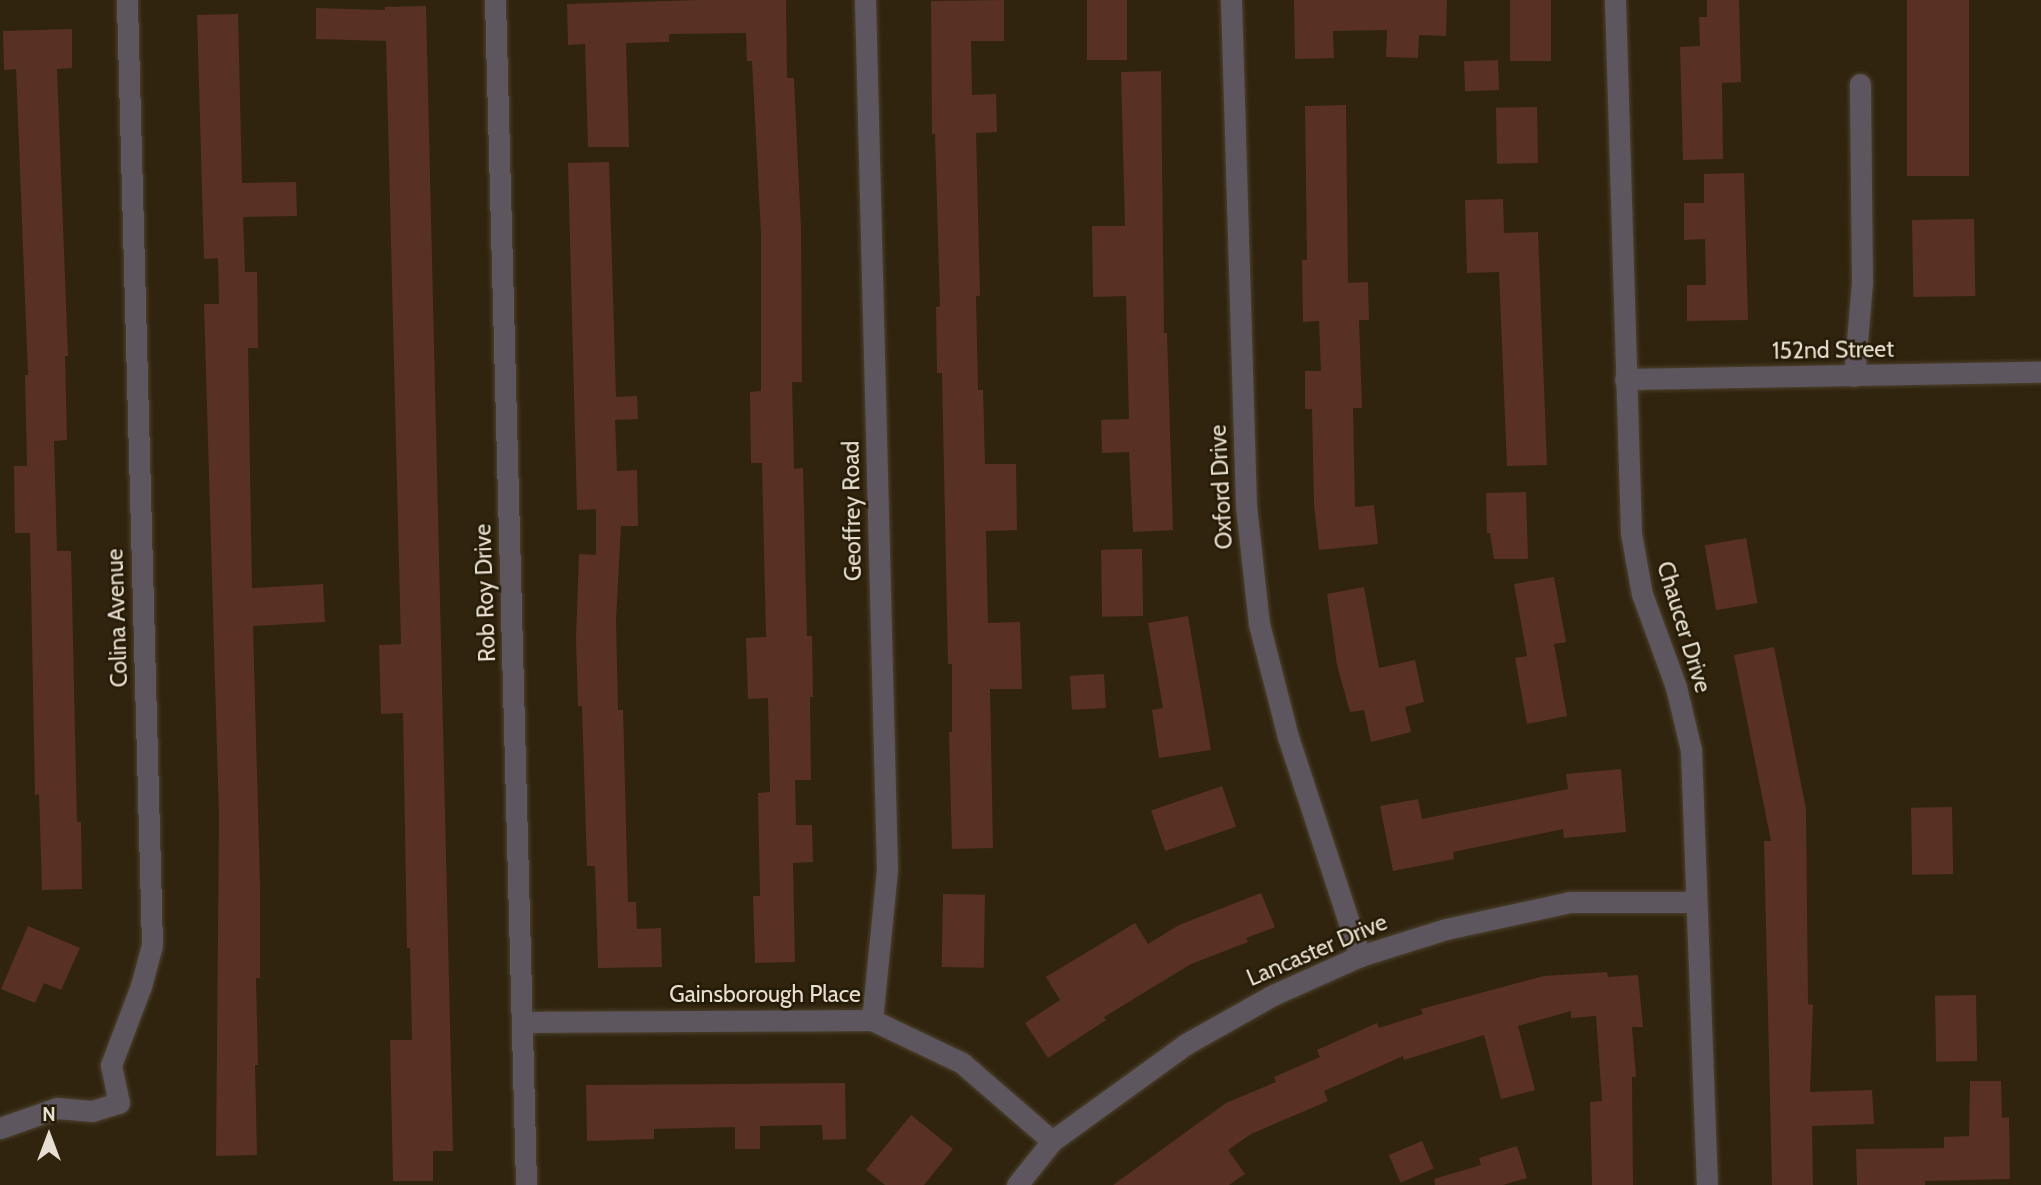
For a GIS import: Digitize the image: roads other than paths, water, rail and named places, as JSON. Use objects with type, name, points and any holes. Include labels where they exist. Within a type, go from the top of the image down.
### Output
[{"type":"street","name":"Colina Avenue","points":[[0,1128],[57,1108],[92,1111],[119,1103],[111,1065],[141,986],[152,945],[127,0]]},
{"type":"street","name":"Rob Roy Drive","points":[[495,0],[526,1185]]},
{"type":"street","name":"Geoffrey Road","points":[[865,0],[887,870],[872,1020]]},
{"type":"street","name":"Oxford Drive","points":[[1231,0],[1246,506],[1259,624],[1287,737],[1360,956]]},
{"type":"street","name":"Chaucer Drive","points":[[1615,0],[1631,533],[1642,594],[1676,687],[1691,750],[1707,1185]]},
{"type":"street","points":[[1854,376],[1862,282],[1860,83]]},
{"type":"street","name":"152nd Street","points":[[1626,379],[2041,372]]},
{"type":"street","name":"Lancaster Drive","points":[[1017,1185],[1052,1141],[1186,1044],[1226,1019],[1360,956],[1446,929],[1570,902],[1696,902]]},
{"type":"street","name":"Gainsborough Place","points":[[523,1022],[872,1020],[962,1063],[1052,1141]]}]
